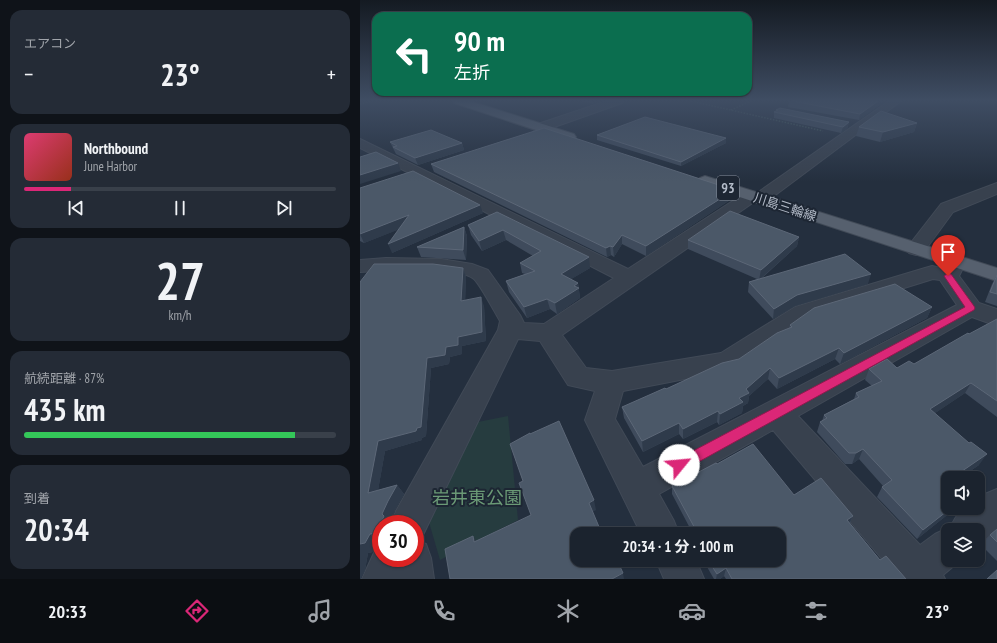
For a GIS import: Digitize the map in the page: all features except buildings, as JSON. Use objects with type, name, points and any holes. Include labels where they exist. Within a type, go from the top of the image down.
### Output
[{"type":"main road","points":[[542,128],[581,141]]},
{"type":"main road","name":"川島三輪線","points":[[692,177],[916,249],[952,269],[997,275]]},
{"type":"street","points":[[522,136],[542,128]]},
{"type":"street","points":[[510,330],[548,333],[629,278],[756,197],[847,129],[852,128]]},
{"type":"street","points":[[360,143],[426,169],[501,213],[629,278]]},
{"type":"street","points":[[397,179],[426,169]]},
{"type":"street","points":[[916,249],[947,208],[997,188]]},
{"type":"street","points":[[479,223],[501,213]]},
{"type":"street","points":[[368,266],[422,248]]},
{"type":"street","points":[[368,266],[441,265],[465,268],[481,274],[512,321],[510,330],[414,515]]},
{"type":"street","points":[[548,333],[578,378],[612,382],[728,362],[803,312],[932,272],[952,269],[971,308],[997,318]]},
{"type":"street","points":[[637,488],[971,308]]},
{"type":"street","points":[[612,382],[600,420],[657,527]]},
{"type":"street","points":[[777,413],[922,575],[941,555]]},
{"type":"street","points":[[976,523],[997,506]]},
{"type":"street","points":[[382,579],[388,567]]},
{"type":"street","points":[[413,567],[414,579]]},
{"type":"street","points":[[678,567],[684,579]]},
{"type":"path","points":[[841,128],[847,129]]},
{"type":"green space","name":"岩井東公園","points":[[508,416],[518,520],[440,560],[426,512],[473,423]]},
{"type":"route","points":[[679,465],[971,308],[948,276]]}]
